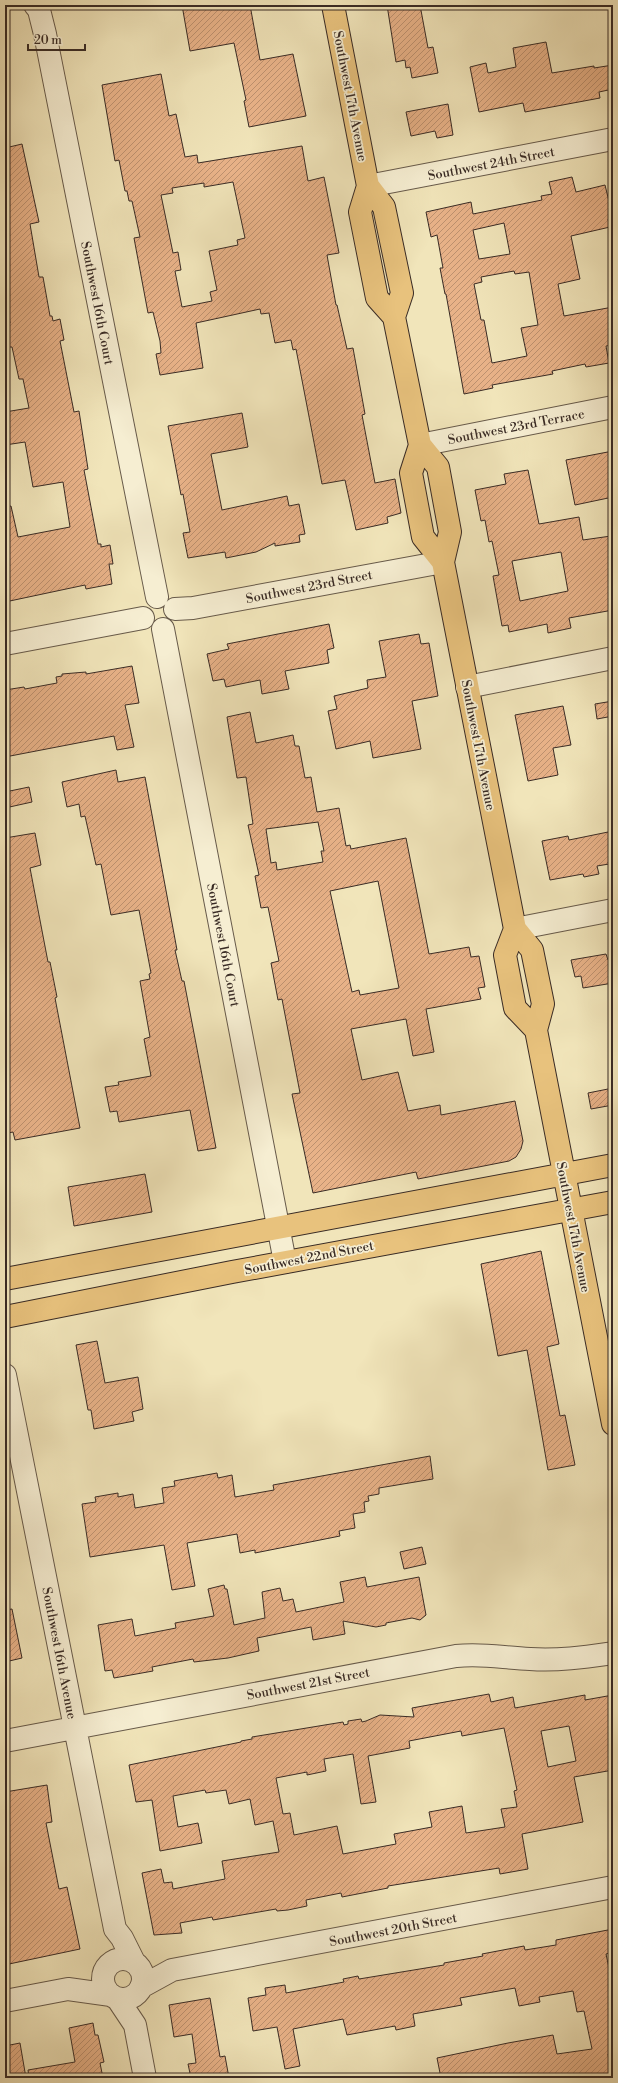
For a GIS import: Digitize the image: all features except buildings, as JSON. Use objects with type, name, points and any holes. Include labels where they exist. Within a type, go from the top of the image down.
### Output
[{"type":"main road","name":"Southwest 17th Avenue","points":[[332,5],[368,186],[384,207],[402,292],[394,317],[420,445],[438,467],[450,532],[443,562],[515,929],[532,950],[543,1004],[536,1030],[570,1211],[613,1421]]},
{"type":"main road","points":[[5,1279],[613,1165]]},
{"type":"main road","name":"Southwest 22nd Street","points":[[5,1317],[285,1262],[613,1202]]},
{"type":"street","name":"Southwest 16th Court","points":[[38,7],[157,597]]},
{"type":"street","name":"Southwest 24th Street","points":[[368,186],[613,139]]},
{"type":"street","name":"Southwest 23rd Terrace","points":[[420,445],[613,407]]},
{"type":"street","name":"Southwest 23rd Street","points":[[174,609],[193,608],[443,562]]},
{"type":"street","points":[[157,597],[170,601],[174,609],[171,624],[163,629],[152,629],[143,618],[144,604],[157,597]]},
{"type":"street","points":[[5,644],[143,618]]},
{"type":"street","name":"Southwest 16th Court","points":[[163,629],[285,1262]]},
{"type":"street","points":[[467,687],[613,658]]},
{"type":"street","points":[[515,929],[613,910]]},
{"type":"street","name":"Southwest 16th Avenue","points":[[5,1374],[116,1932],[122,1938],[135,1963]]},
{"type":"street","name":"Southwest 21st Street","points":[[5,1741],[456,1656],[479,1654],[530,1659],[568,1659],[613,1653]]},
{"type":"street","name":"Southwest 20th Street","points":[[140,1989],[172,1970],[613,1887]]},
{"type":"street","name":"Southwest 16th Avenue","points":[[106,1968],[112,1938],[116,1932]]},
{"type":"street","points":[[68,1990],[120,1959],[127,1959],[135,1963],[142,1971],[143,1979],[140,1989],[138,2015],[134,2025]]},
{"type":"street","name":"Southwest 20th Street","points":[[135,1963],[172,1970]]},
{"type":"street","points":[[106,1968],[103,1984],[114,1996],[134,2025],[145,2078]]},
{"type":"street","points":[[5,2001],[68,1990],[114,1996],[132,1996],[140,1989]]}]
